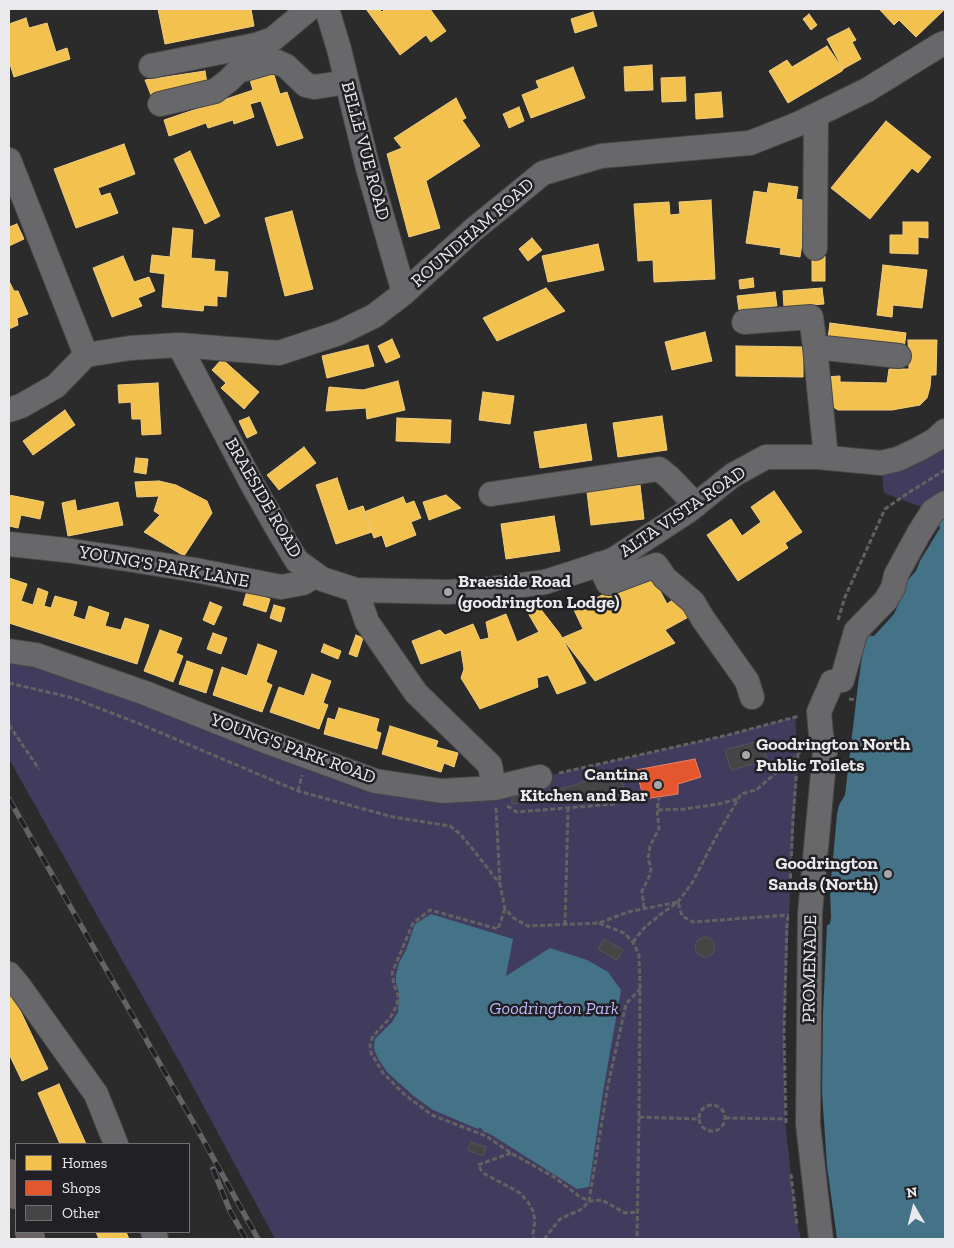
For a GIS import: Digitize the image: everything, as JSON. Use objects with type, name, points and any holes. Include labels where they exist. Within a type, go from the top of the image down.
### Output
[{"type":"main road","points":[[9,1173],[15,1192]]},
{"type":"street","points":[[151,66],[256,46],[272,39],[309,9]]},
{"type":"street","name":"BELLE VUE ROAD","points":[[326,9],[339,49],[368,168],[404,293]]},
{"type":"street","name":"ROUNDHAM ROAD","points":[[86,355],[130,348],[179,345],[279,353],[339,333],[374,316],[404,293],[473,230],[544,173],[600,156],[750,143],[816,115],[867,90],[945,43]]},
{"type":"street","points":[[160,104],[215,91],[238,71],[269,62],[277,62],[286,66],[306,85],[315,87],[347,82]]},
{"type":"street","points":[[815,248],[816,115]]},
{"type":"street","points":[[9,160],[86,355],[56,386],[21,406],[9,410]]},
{"type":"street","points":[[744,322],[811,317],[826,458]]},
{"type":"street","name":"BRAESIDE ROAD","points":[[179,345],[251,482],[297,561],[322,579],[356,590]]},
{"type":"street","points":[[815,347],[899,356]]},
{"type":"street","name":"ALTA VISTA ROAD","points":[[356,590],[448,592],[492,589],[545,582],[613,560],[696,505],[733,475],[766,457],[826,458],[881,463],[898,459],[919,449],[936,440],[945,431]]},
{"type":"street","points":[[491,494],[659,469],[696,505]]},
{"type":"street","points":[[820,723],[832,682],[842,680],[856,631],[886,600],[893,588],[896,575],[919,533],[933,511],[945,503]]},
{"type":"street","name":"YOUNG'S PARK LANE","points":[[9,544],[66,550],[195,570],[281,587],[303,583],[316,575]]},
{"type":"street","points":[[599,564],[608,583],[656,564],[665,578],[693,602],[702,619],[747,681],[752,697]]},
{"type":"street","points":[[356,590],[366,622],[416,693],[490,765],[494,788]]},
{"type":"street","name":"YOUNG'S PARK ROAD","points":[[9,651],[36,655],[145,693],[268,742],[375,781],[442,791],[494,788],[540,778]]},
{"type":"street","name":"PROMENADE","points":[[820,723],[825,751],[810,913],[808,1124],[821,1239]]},
{"type":"street","points":[[9,974],[96,1094],[116,1143]]},
{"type":"path","points":[[836,624],[845,597],[885,509],[945,470]]},
{"type":"path","points":[[9,683],[73,698],[140,724],[298,791],[393,817],[450,826],[471,846],[500,884]]},
{"type":"path","points":[[540,778],[728,735],[794,717],[820,723]]},
{"type":"path","points":[[633,942],[644,928],[678,902],[692,883],[716,837],[742,794],[756,790],[820,723]]},
{"type":"path","points":[[9,725],[39,769]]},
{"type":"path","points":[[494,788],[501,803],[518,812],[615,804]]},
{"type":"path","points":[[494,788],[500,884],[505,909],[498,929],[430,910],[413,922],[392,974],[398,996],[397,1005],[390,1018],[373,1036],[370,1045],[371,1053],[383,1073],[405,1095],[432,1114],[486,1136],[511,1153],[554,1177],[580,1197],[589,1201],[602,1200],[625,1212],[638,1212]]},
{"type":"path","points":[[644,908],[642,891],[650,875],[651,867],[648,859],[650,846],[659,828],[657,810],[659,797]]},
{"type":"path","points":[[657,810],[685,809],[738,799]]},
{"type":"path","points":[[565,925],[568,808]]},
{"type":"path","points":[[505,909],[515,919],[528,926],[565,925],[599,923],[628,912],[678,902]]},
{"type":"path","points":[[678,902],[682,916],[693,922],[810,913]]},
{"type":"path","points":[[599,923],[624,932],[633,942],[639,955],[637,1239]]},
{"type":"path","points":[[544,1239],[560,1219],[582,1209],[589,1201],[608,1085],[626,1004],[640,989]]},
{"type":"path","points":[[711,1105],[719,1107],[725,1118],[722,1127],[714,1131],[702,1127],[698,1119],[703,1108],[711,1105]]},
{"type":"path","points":[[639,1117],[698,1119]]},
{"type":"path","points":[[725,1118],[786,1119],[808,1124]]},
{"type":"path","points":[[511,1153],[478,1164],[483,1173],[511,1188],[528,1202],[535,1220],[534,1239]]},
{"type":"green space","points":[[945,431],[945,503],[933,511],[884,493],[881,463]]},
{"type":"green space","name":"Goodrington Park","points":[[9,651],[375,781],[494,788],[728,735],[795,717],[798,754],[784,1033],[785,1119],[795,1214],[801,1239],[275,1239],[184,1070],[9,759]]},
{"type":"water","name":"Goodrington Sands (North)","points":[[945,512],[945,1239],[837,1239],[827,1166],[822,1092],[827,925],[830,924],[831,917],[830,890],[837,814],[839,805],[845,795],[865,635],[874,636],[894,614],[906,582],[916,571],[940,528],[937,521]]},
{"type":"water","points":[[431,914],[513,939],[506,976],[550,948],[587,960],[608,972],[621,990],[589,1187],[577,1189],[484,1132],[480,1127],[478,1129],[433,1110],[387,1072],[379,1060],[375,1052],[375,1039],[392,1022],[398,1012],[399,993],[396,975],[399,963],[406,950],[415,924]]},
{"type":"building: Homes","points":[[158,9],[251,9],[254,26],[165,44]]},
{"type":"building: Homes","points":[[366,9],[379,9],[382,12],[385,9],[430,9],[446,31],[431,42],[426,35],[400,55]]},
{"type":"building: Homes","points":[[945,9],[916,37],[899,20],[894,25],[880,10]]},
{"type":"building: Homes","points":[[593,12],[597,26],[575,33],[571,19]]},
{"type":"building: Homes","points":[[809,14],[817,25],[811,30],[803,19]]},
{"type":"building: Homes","points":[[26,18],[29,28],[47,23],[56,52],[67,48],[70,59],[14,77],[9,61],[9,24]]},
{"type":"building: Homes","points":[[849,28],[856,40],[852,42],[861,59],[843,69],[827,39]]},
{"type":"building: Homes","points":[[827,46],[843,69],[842,71],[788,103],[769,71],[787,60],[792,67]]},
{"type":"building: Homes","points":[[652,65],[653,90],[625,91],[624,67]]},
{"type":"building: Homes","points":[[573,67],[585,98],[531,118],[522,95],[539,88],[536,81]]},
{"type":"building: Homes","points":[[205,71],[207,83],[151,95],[145,80]]},
{"type":"building: Homes","points":[[273,72],[280,94],[287,92],[303,138],[277,146],[261,101],[250,104],[254,117],[234,124],[233,120],[208,128],[206,123],[169,136],[164,120],[253,90],[250,80]]},
{"type":"building: Homes","points":[[685,77],[686,101],[662,102],[661,78]]},
{"type":"building: Homes","points":[[721,92],[723,117],[696,119],[695,94]]},
{"type":"building: Homes","points":[[456,98],[466,118],[462,120],[480,146],[426,181],[440,228],[409,237],[387,154],[402,148],[394,138]]},
{"type":"building: Homes","points":[[519,107],[524,121],[509,128],[503,114]]},
{"type":"building: Homes","points":[[886,121],[931,157],[918,173],[912,168],[870,219],[831,188]]},
{"type":"building: Homes","points":[[124,144],[135,174],[98,188],[101,196],[110,193],[118,213],[76,228],[54,169]]},
{"type":"building: Homes","points":[[190,151],[220,216],[205,224],[174,159]]},
{"type":"building: Homes","points":[[769,183],[798,187],[796,199],[808,201],[800,257],[780,254],[781,248],[746,243],[754,191],[767,193]]},
{"type":"building: Homes","points":[[711,200],[715,279],[654,282],[653,260],[638,261],[634,204],[669,202],[670,215],[680,214],[679,202]]},
{"type":"building: Homes","points":[[292,211],[313,289],[285,296],[265,218]]},
{"type":"building: Homes","points":[[903,222],[928,222],[928,238],[918,237],[918,254],[890,253],[890,235],[903,235]]},
{"type":"building: Homes","points":[[17,224],[24,239],[9,246],[9,227]]},
{"type":"building: Homes","points":[[173,228],[193,230],[191,258],[215,260],[214,271],[228,272],[226,297],[217,296],[217,306],[204,305],[203,311],[162,307],[165,274],[150,272],[152,255],[170,257]]},
{"type":"building: Homes","points":[[532,238],[542,250],[528,261],[519,249]]},
{"type":"building: Homes","points":[[598,244],[604,270],[548,282],[542,256]]},
{"type":"building: Homes","points":[[123,256],[134,282],[149,277],[155,291],[138,298],[142,306],[112,317],[93,268]]},
{"type":"building: Homes","points":[[812,256],[825,256],[825,281],[812,281]]},
{"type":"building: Homes","points":[[883,265],[927,270],[922,308],[893,305],[892,317],[877,315]]},
{"type":"building: Homes","points":[[753,278],[754,287],[740,289],[739,280]]},
{"type":"building: Homes","points":[[9,281],[14,291],[18,291],[28,314],[17,318],[18,325],[9,329]]},
{"type":"building: Homes","points":[[546,288],[565,311],[497,341],[483,318]]},
{"type":"building: Homes","points":[[822,288],[824,304],[784,307],[783,291]]},
{"type":"building: Homes","points":[[775,292],[777,306],[739,310],[737,296]]},
{"type":"building: Homes","points":[[830,323],[906,333],[904,349],[828,339]]},
{"type":"building: Homes","points":[[705,332],[712,361],[672,370],[665,342]]},
{"type":"building: Homes","points":[[392,339],[400,357],[386,363],[378,346]]},
{"type":"building: Homes","points":[[908,340],[937,340],[936,375],[931,375],[927,398],[920,405],[892,410],[838,410],[830,405],[825,377],[840,376],[840,382],[887,383],[889,369],[909,369]]},
{"type":"building: Homes","points":[[368,345],[374,366],[327,378],[322,356]]},
{"type":"building: Homes","points":[[736,346],[803,347],[803,377],[736,376]]},
{"type":"building: Homes","points":[[222,359],[259,392],[244,409],[221,388],[226,383],[212,370]]},
{"type":"building: Homes","points":[[398,381],[405,410],[367,419],[366,408],[326,411],[329,387],[363,390]]},
{"type":"building: Homes","points":[[158,383],[161,434],[142,435],[141,419],[132,419],[131,402],[119,403],[118,385]]},
{"type":"building: Homes","points":[[483,392],[514,396],[510,424],[479,420]]},
{"type":"building: Homes","points":[[65,410],[75,425],[33,455],[23,441]]},
{"type":"building: Homes","points":[[662,416],[667,450],[618,457],[613,423]]},
{"type":"building: Homes","points":[[249,417],[257,433],[247,438],[239,421]]},
{"type":"building: Homes","points":[[397,418],[451,420],[450,443],[396,441]]},
{"type":"building: Homes","points":[[586,424],[592,460],[540,468],[534,432]]},
{"type":"building: Homes","points":[[304,447],[316,463],[279,490],[267,475]]},
{"type":"building: Homes","points":[[136,458],[148,459],[146,474],[134,472]]},
{"type":"building: Homes","points":[[337,478],[348,511],[363,506],[372,532],[336,544],[316,485]]},
{"type":"building: Homes","points":[[159,481],[176,485],[207,501],[212,513],[184,556],[144,532],[160,515],[154,511],[159,496],[137,497],[135,482]]},
{"type":"building: Homes","points":[[640,485],[644,519],[591,525],[587,492]]},
{"type":"building: Homes","points":[[774,491],[802,532],[785,543],[788,548],[738,581],[707,535],[731,519],[742,536],[761,522],[751,507]]},
{"type":"building: Homes","points":[[9,495],[44,502],[40,519],[21,515],[18,528],[9,526]]},
{"type":"building: Homes","points":[[446,495],[461,508],[429,520],[423,502]]},
{"type":"building: Homes","points":[[403,497],[406,504],[414,501],[421,518],[411,522],[416,535],[386,547],[382,535],[374,538],[364,512]]},
{"type":"building: Homes","points":[[75,500],[77,511],[118,502],[123,525],[68,536],[62,503]]},
{"type":"building: Homes","points":[[554,516],[560,551],[506,559],[501,524]]},
{"type":"building: Homes","points":[[649,570],[667,604],[679,595],[694,614],[665,630],[675,643],[595,681],[562,638],[583,629],[574,610]]},
{"type":"building: Homes","points":[[9,578],[27,584],[21,601],[33,605],[38,588],[48,592],[44,606],[51,608],[55,596],[77,602],[73,616],[85,620],[89,606],[109,613],[105,626],[121,630],[125,618],[149,625],[137,664],[9,623]]},
{"type":"building: Homes","points":[[247,591],[270,599],[266,612],[243,605]]},
{"type":"building: Homes","points":[[210,602],[222,607],[214,625],[203,620]]},
{"type":"building: Homes","points":[[274,605],[285,608],[281,622],[270,618]]},
{"type":"building: Homes","points":[[539,607],[560,634],[586,683],[557,694],[548,675],[537,678],[538,687],[480,709],[461,678],[464,669],[461,650],[421,664],[412,641],[440,630],[445,635],[473,624],[480,640],[489,638],[486,622],[506,614],[517,642],[539,632],[528,613]]},
{"type":"building: Homes","points":[[160,630],[182,638],[176,653],[183,656],[173,682],[144,671]]},
{"type":"building: Homes","points":[[213,633],[227,638],[221,654],[207,649]]},
{"type":"building: Homes","points":[[356,635],[363,638],[357,657],[349,654]]},
{"type":"building: Homes","points":[[258,644],[277,651],[266,682],[272,685],[262,712],[213,695],[222,667],[247,676]]},
{"type":"building: Homes","points":[[324,644],[341,651],[338,659],[321,652]]},
{"type":"building: Homes","points":[[187,661],[213,670],[206,693],[179,684]]},
{"type":"building: Homes","points":[[312,674],[331,681],[323,703],[328,705],[319,729],[270,712],[279,687],[304,696]]},
{"type":"building: Homes","points":[[339,708],[379,719],[376,731],[381,733],[377,749],[324,734],[328,718],[335,720]]},
{"type":"building: Homes","points":[[390,726],[438,741],[436,747],[458,753],[454,767],[444,763],[441,772],[382,754]]},
{"type":"building: Homes","points":[[9,987],[48,1069],[22,1081],[9,1054]]},
{"type":"building: Homes","points":[[59,1084],[86,1143],[60,1143],[38,1093]]},
{"type":"building: Homes","points":[[96,1233],[126,1233],[129,1239],[99,1239]]},
{"type":"building: Shops","points":[[695,759],[701,777],[678,784],[678,794],[644,799],[636,770]]},
{"type":"building: Other","name":"Goodrington North Public Toilets","points":[[762,740],[767,760],[731,770],[725,750]]},
{"type":"building: Other","points":[[622,774],[624,794],[512,804],[512,797],[560,789],[598,776]]},
{"type":"building: Other","points":[[705,937],[712,940],[715,947],[712,954],[705,957],[698,954],[695,947],[698,940]]},
{"type":"building: Other","points":[[604,939],[623,950],[617,960],[598,949]]},
{"type":"building: Other","points":[[471,1142],[486,1147],[483,1156],[467,1150]]},
{"type":"railway","points":[[9,799],[258,1239]]},
{"type":"railway","points":[[213,1169],[230,1211],[246,1239]]},
{"type":"place","name":"Braeside Road (goodrington Lodge)","points":[[448,592]]},
{"type":"place","name":"Goodrington North Public Toilets","points":[[746,755]]},
{"type":"place","name":"Cantina Kitchen and Bar","points":[[658,785]]},
{"type":"place","name":"Goodrington Sands (North)","points":[[888,874]]}]
